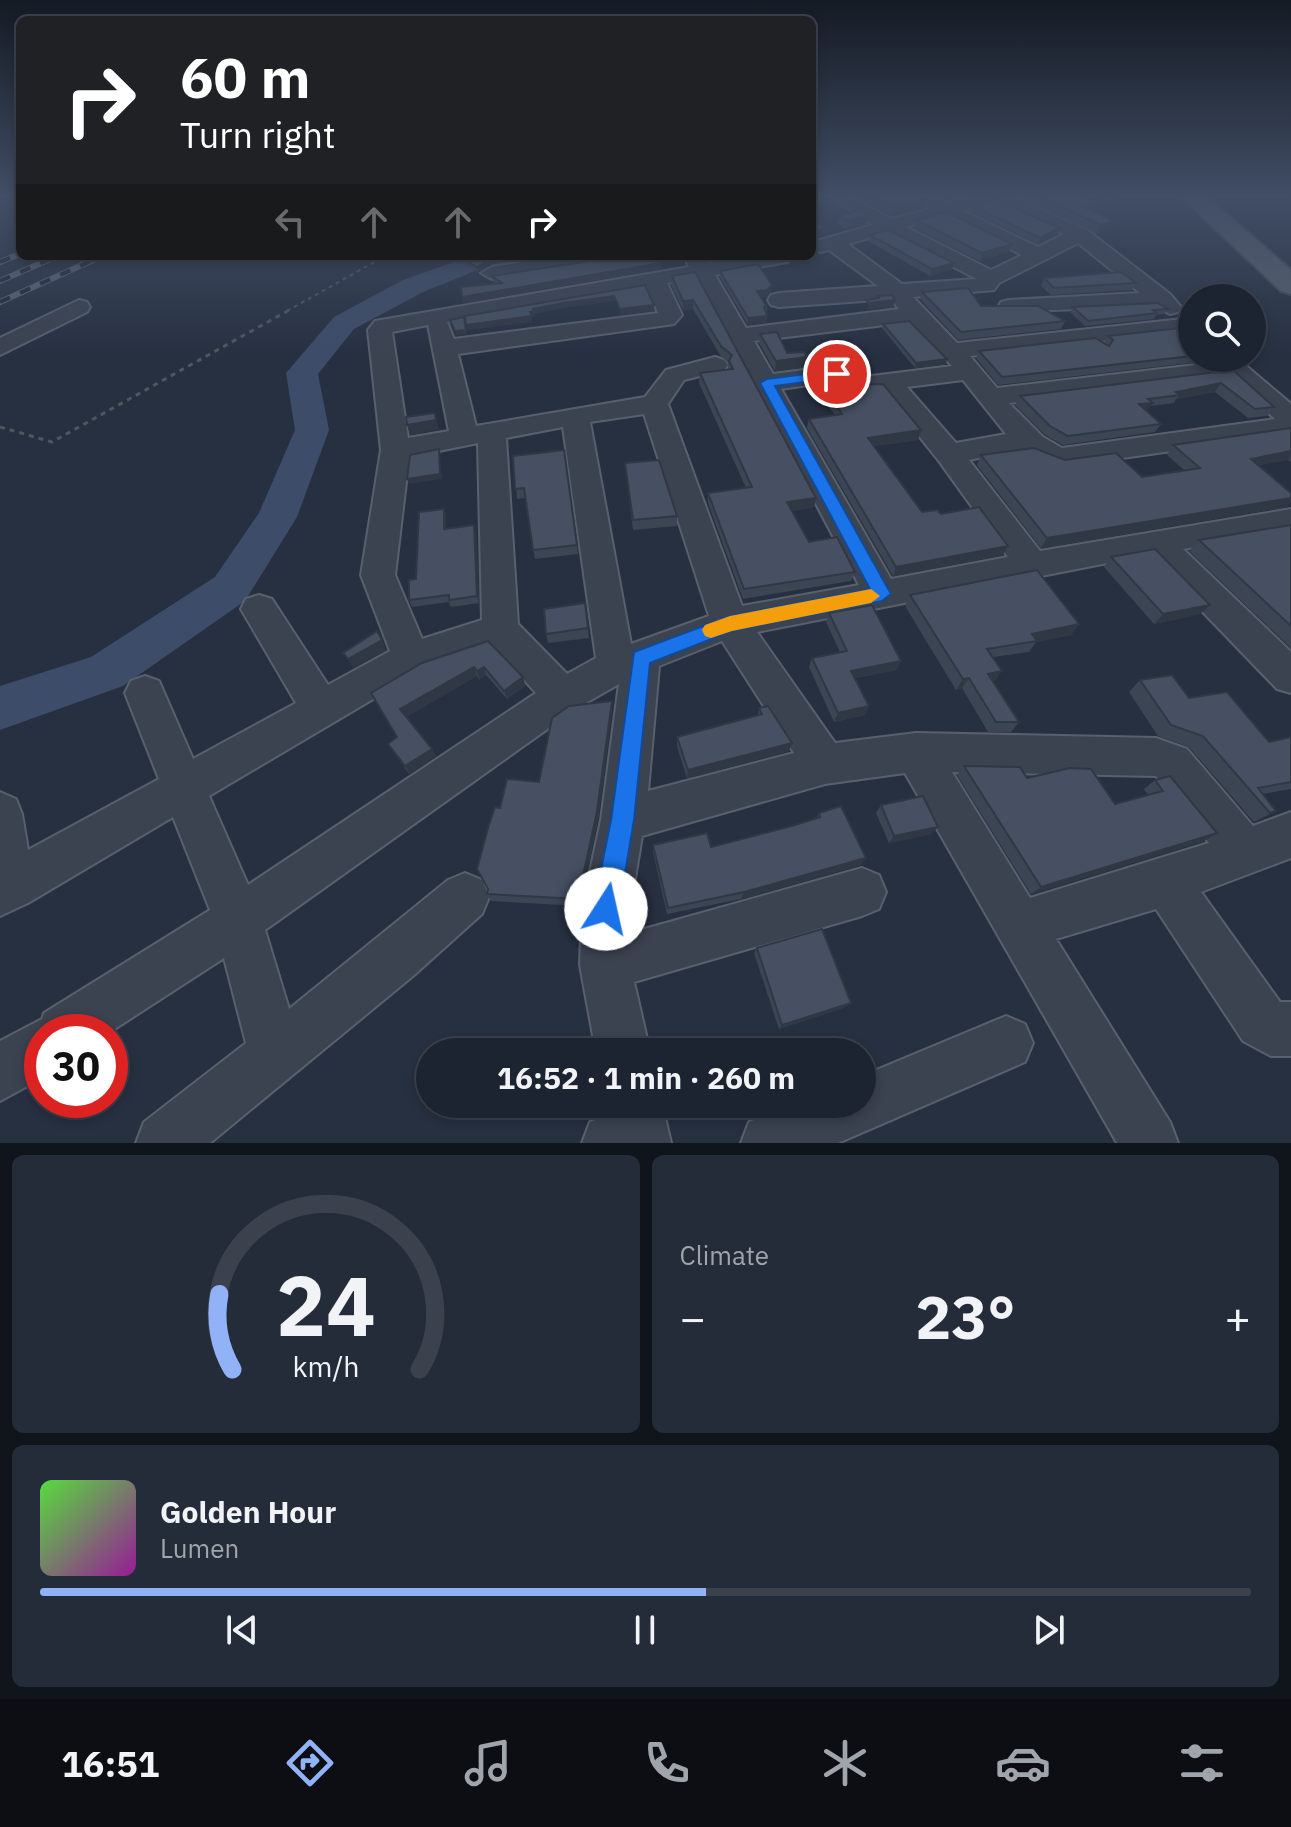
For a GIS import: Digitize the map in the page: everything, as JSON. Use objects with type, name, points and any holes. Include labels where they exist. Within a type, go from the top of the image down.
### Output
[{"type":"main road","points":[[1252,250],[1291,285]]},
{"type":"street","points":[[841,250],[871,265],[898,291],[915,314],[961,361],[1028,439],[1050,456],[1059,458],[1291,425]]},
{"type":"street","points":[[933,250],[988,281],[1041,339]]},
{"type":"street","points":[[1029,250],[1039,255]]},
{"type":"street","points":[[871,265],[779,300],[988,281],[1048,250]]},
{"type":"street","points":[[1101,250],[1178,314]]},
{"type":"street","points":[[492,273],[545,260],[554,296]]},
{"type":"street","points":[[411,658],[378,575],[395,450],[380,330],[387,324],[655,280],[699,264],[743,260]]},
{"type":"street","points":[[699,264],[882,594]]},
{"type":"street","points":[[444,348],[668,318],[655,280]]},
{"type":"street","points":[[1009,307],[1162,299]]},
{"type":"street","points":[[0,348],[79,307]]},
{"type":"street","points":[[738,336],[915,314]]},
{"type":"street","points":[[437,315],[444,348],[478,434],[500,629],[563,696]]},
{"type":"street","points":[[767,383],[834,374],[849,386],[888,381],[1041,339],[1178,327]]},
{"type":"street","points":[[395,450],[654,404],[675,375],[715,365]]},
{"type":"street","points":[[990,397],[1178,370]]},
{"type":"street","points":[[1237,372],[1291,418]]},
{"type":"street","points":[[888,381],[949,454],[1033,567]]},
{"type":"street","points":[[654,404],[730,623],[825,764]]},
{"type":"street","points":[[575,416],[628,662],[623,820],[606,909],[605,965],[620,1038]]},
{"type":"street","points":[[949,454],[1028,439]]},
{"type":"street","points":[[91,1014],[238,920],[563,696],[628,662],[730,623],[1155,542],[1291,520]]},
{"type":"street","points":[[1155,542],[1291,677]]},
{"type":"street","points":[[259,609],[322,710]]},
{"type":"street","points":[[0,814],[6,889],[411,658],[500,629]]},
{"type":"street","points":[[145,693],[238,920],[275,1052]]},
{"type":"street","points":[[623,820],[825,764],[916,752],[1156,757],[1172,763],[1246,853]]},
{"type":"street","points":[[916,752],[1149,1143]]},
{"type":"street","points":[[1019,926],[1166,882],[1291,835]]},
{"type":"street","points":[[1166,882],[1262,1022],[1271,1029],[1291,1029]]},
{"type":"street","points":[[605,965],[862,892]]},
{"type":"street","points":[[165,1143],[395,958],[465,897]]},
{"type":"street","points":[[876,1098],[1006,1043]]},
{"type":"street","points":[[0,1073],[24,1058]]},
{"type":"street","points":[[770,1143],[829,1118]]},
{"type":"path","points":[[0,427],[52,442],[378,260]]},
{"type":"building","points":[[898,250],[929,250],[954,263],[932,269]]},
{"type":"building","points":[[466,260],[489,260],[477,267]]},
{"type":"building","points":[[596,260],[659,260],[661,263],[462,297],[461,287],[502,283],[492,276]]},
{"type":"building","points":[[758,264],[772,285],[767,290],[757,291],[767,307],[764,307],[767,316],[748,318],[720,271]]},
{"type":"building","points":[[695,272],[816,498],[787,502],[809,542],[837,537],[855,572],[744,589],[708,493],[752,487],[700,373],[733,369],[729,361],[732,355],[721,346],[693,300],[683,301],[672,276]]},
{"type":"building","points":[[1121,272],[1136,283],[1054,288],[1044,278]]},
{"type":"building","points":[[645,285],[654,305],[620,309],[614,296],[533,309],[530,312],[532,316],[466,325],[465,316]]},
{"type":"building","points":[[968,288],[981,306],[1038,306],[1065,321],[961,332],[922,292]]},
{"type":"building","points":[[892,295],[895,300],[869,303],[866,300],[878,296]]},
{"type":"building","points":[[1158,303],[1168,309],[1088,321],[1073,307]]},
{"type":"building","points":[[464,317],[466,330],[455,331],[450,320]]},
{"type":"building","points":[[909,321],[947,359],[916,363],[883,324]]},
{"type":"building","points":[[1178,328],[1178,358],[1002,377],[979,351],[1095,338],[1109,346],[1113,340],[1108,336]]},
{"type":"building","points":[[777,332],[787,353],[804,352],[807,357],[776,361],[760,334]]},
{"type":"building","points":[[1235,372],[1274,407],[1255,409],[1221,383],[1176,392],[1180,395],[1148,399],[1153,403],[1139,404],[1161,424],[1068,436],[1050,426],[1020,396]]},
{"type":"building","points":[[883,384],[921,430],[868,438],[922,512],[937,510],[941,514],[979,507],[1008,546],[896,567],[809,419],[842,414],[823,386]]},
{"type":"building","points":[[435,413],[436,420],[407,425],[406,417]]},
{"type":"building","points":[[1291,428],[1291,451],[1251,459],[1291,493],[1291,498],[1047,538],[981,455],[1034,448],[1065,460],[1116,453],[1142,477],[1200,468],[1173,445]]},
{"type":"building","points":[[439,449],[440,474],[407,479],[410,455]]},
{"type":"building","points":[[564,450],[577,545],[533,550],[524,488],[515,489],[513,456]]},
{"type":"building","points":[[659,460],[677,516],[633,520],[625,463]]},
{"type":"building","points":[[444,509],[444,529],[474,525],[477,596],[449,600],[449,595],[409,600],[409,580],[416,579],[419,512]]},
{"type":"building","points":[[1291,525],[1291,626],[1199,540]]},
{"type":"building","points":[[1155,549],[1210,605],[1163,614],[1111,557]]},
{"type":"building","points":[[1037,570],[1079,624],[1032,634],[1037,641],[987,649],[1002,671],[988,674],[1019,722],[996,722],[969,678],[963,679],[910,595]]},
{"type":"building","points":[[585,603],[588,628],[546,634],[544,609]]},
{"type":"building","points":[[872,605],[901,661],[851,671],[869,706],[838,713],[812,658],[847,651],[829,613]]},
{"type":"building","points":[[377,631],[382,640],[348,659],[343,653]]},
{"type":"building","points":[[488,641],[523,677],[504,691],[484,667],[477,671],[474,667],[400,709],[432,749],[405,766],[388,744],[397,737],[371,693],[422,663]]},
{"type":"building","points":[[1172,675],[1189,698],[1227,692],[1269,742],[1291,737],[1291,782],[1258,788],[1276,811],[1270,813],[1203,736],[1171,725],[1140,680]]},
{"type":"building","points":[[612,701],[597,811],[578,899],[487,894],[488,889],[477,869],[495,807],[500,808],[507,779],[539,782],[552,718],[569,706]]},
{"type":"building","points":[[768,706],[792,743],[688,770],[677,737],[762,714],[759,708]]},
{"type":"building","points":[[964,766],[1020,767],[1027,778],[1070,768],[1091,769],[1115,804],[1163,791],[1155,780],[1170,776],[1217,833],[1041,887]]},
{"type":"building","points":[[923,796],[938,827],[894,836],[881,805]]},
{"type":"building","points":[[841,806],[866,858],[744,892],[668,908],[653,845],[707,833],[711,847],[792,826]]},
{"type":"building","points":[[822,929],[851,1003],[782,1025],[757,948]]},
{"type":"waterway","points":[[0,708],[106,672],[230,589],[277,517],[312,430],[302,373],[344,323],[413,286],[470,264],[499,260]]},
{"type":"railway","points":[[0,262],[16,256]]},
{"type":"railway","points":[[0,281],[48,260]]},
{"type":"railway","points":[[0,302],[93,260]]},
{"type":"slow traffic","points":[[711,630],[730,623],[871,596]]},
{"type":"route","points":[[606,909],[623,820],[641,658],[730,623],[882,594],[787,426],[767,383],[837,374]]}]
